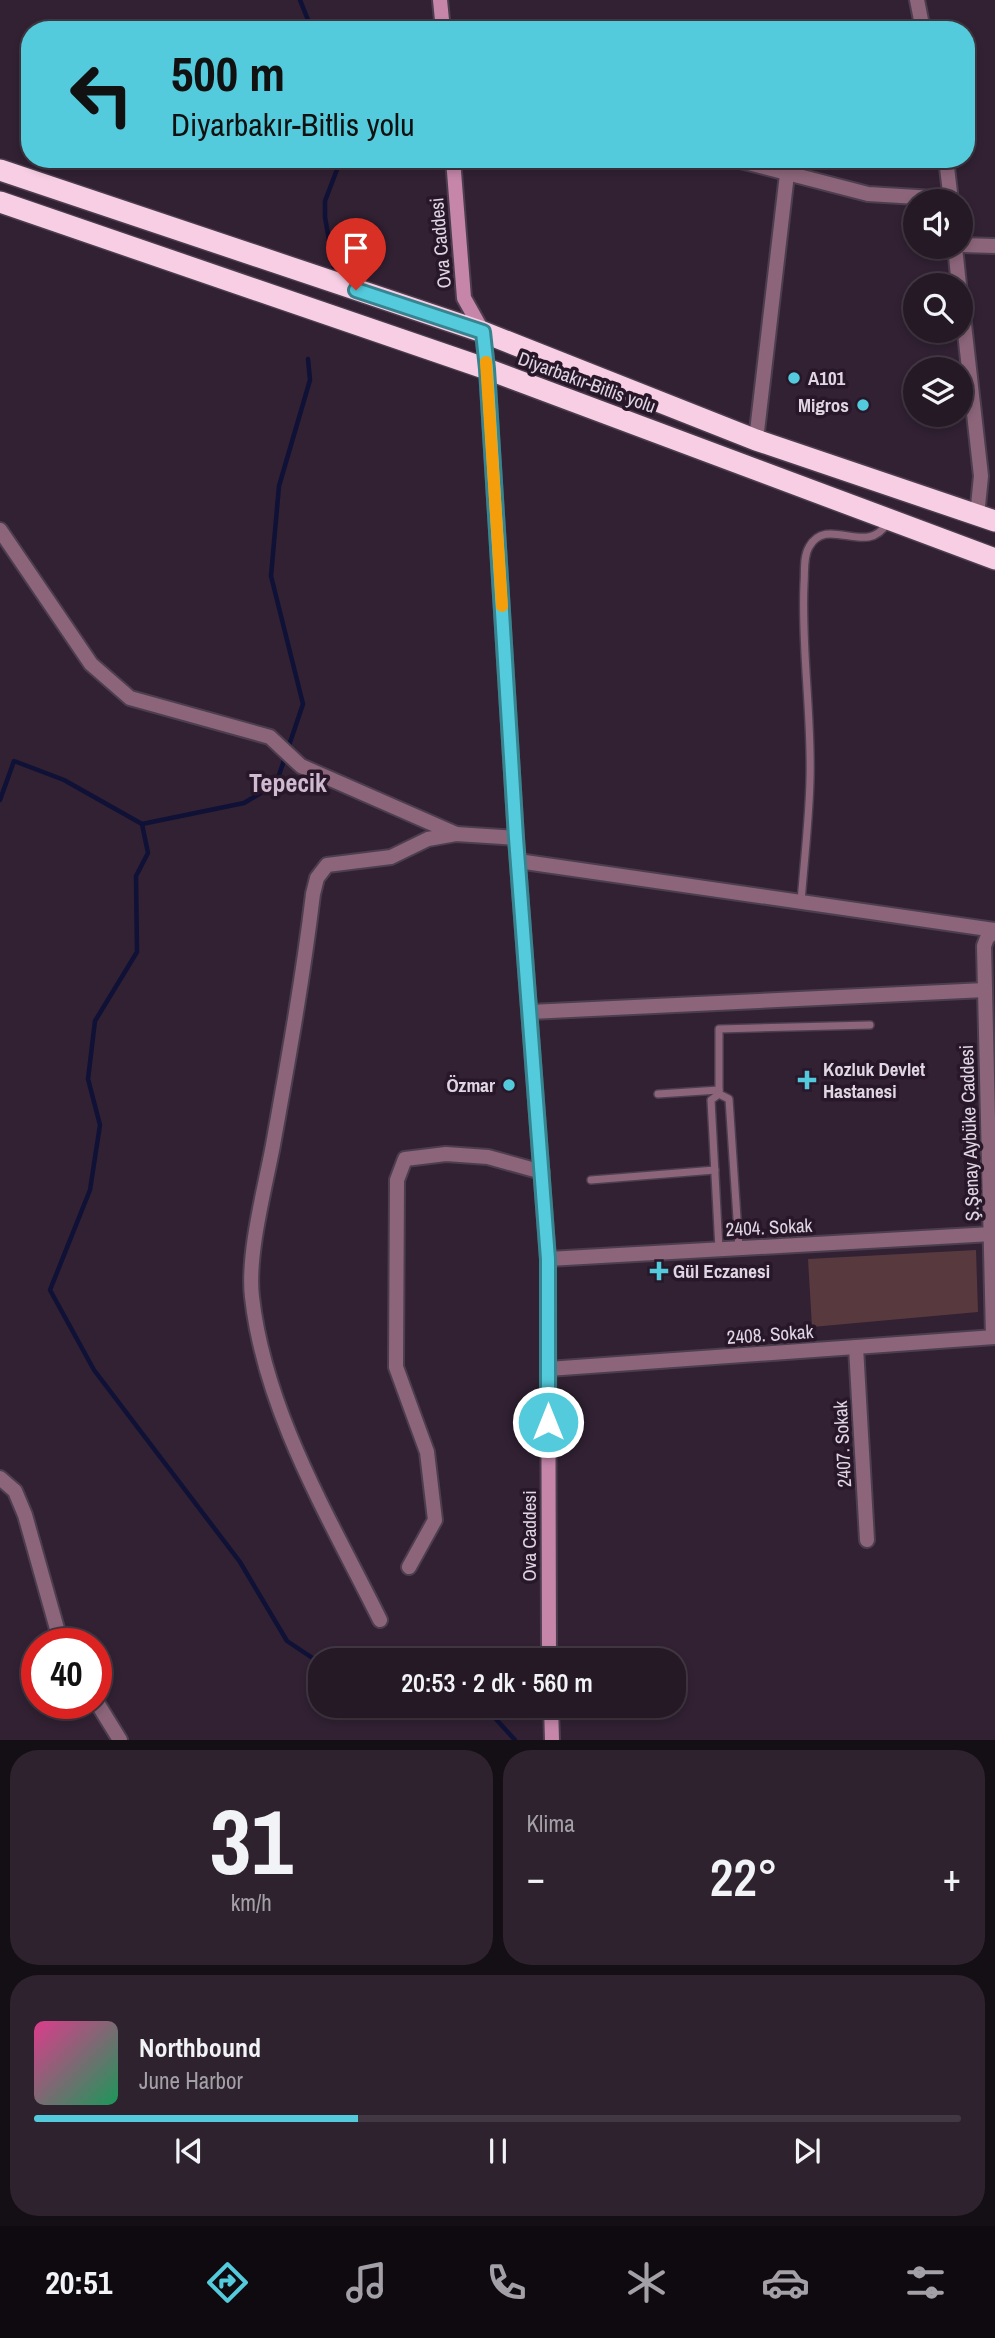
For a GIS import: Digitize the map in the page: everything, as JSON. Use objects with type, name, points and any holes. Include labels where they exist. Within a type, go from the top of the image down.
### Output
[{"type":"highway","name":"Diyarbakır-Bitlis yolu","points":[[0,170],[483,332],[756,440],[986,519]]},
{"type":"highway","name":"Diyarbakır-Bitlis yolu","points":[[0,202],[487,369],[995,559]]},
{"type":"street","points":[[440,0],[442,21]]},
{"type":"street","points":[[917,0],[921,21]]},
{"type":"street","name":"Ova Caddesi","points":[[454,168],[464,298],[483,332],[487,369],[516,838],[548,1259],[549,1648]]},
{"type":"street","points":[[765,168],[868,194],[903,197]]},
{"type":"street","points":[[947,168],[950,189]]},
{"type":"street","points":[[756,440],[787,174]]},
{"type":"street","points":[[973,245],[995,246]]},
{"type":"street","points":[[966,343],[986,519]]},
{"type":"street","points":[[0,530],[91,664],[130,698],[270,737],[301,766],[456,834]]},
{"type":"street","points":[[380,1620],[300,1459],[265,1369],[251,1294],[255,1243],[301,996],[317,878],[327,865],[391,857],[428,839],[456,834],[516,838]]},
{"type":"street","points":[[518,861],[995,931]]},
{"type":"street","name":"Ş.Şenay Aybüke Caddesi","points":[[994,1337],[984,946],[987,938],[995,931]]},
{"type":"street","points":[[530,1012],[985,990]]},
{"type":"street","points":[[409,1567],[435,1520],[427,1452],[396,1367],[397,1180],[405,1159],[446,1154],[488,1157],[542,1172]]},
{"type":"street","name":"2404. Sokak","points":[[548,1259],[992,1234]]},
{"type":"street","name":"2408. Sokak","points":[[548,1369],[994,1337]]},
{"type":"street","name":"2407. Sokak","points":[[856,1347],[867,1540]]},
{"type":"street","points":[[0,1478],[15,1491],[57,1628]]},
{"type":"street","points":[[551,1718],[552,1740]]},
{"type":"street","points":[[107,1719],[120,1740]]},
{"type":"lane","points":[[801,902],[810,779],[803,616],[806,556],[811,544],[821,535],[828,533],[860,538],[873,537],[883,530],[888,519]]},
{"type":"lane","points":[[719,1250],[711,1100],[719,1092],[719,1029],[870,1025]]},
{"type":"lane","points":[[658,1094],[719,1092],[729,1099],[739,1248]]},
{"type":"lane","points":[[591,1180],[715,1170]]},
{"type":"shaded area","points":[[976,1250],[978,1312],[812,1327],[808,1259]]},
{"type":"waterway","points":[[300,0],[308,21]]},
{"type":"waterway","points":[[335,274],[325,217],[325,201],[338,168]]},
{"type":"waterway","points":[[0,800],[14,761],[64,780],[142,824],[244,803],[276,784],[303,704],[271,576],[279,486],[310,380],[308,359]]},
{"type":"waterway","points":[[142,824],[148,853],[136,876],[137,952],[95,1021],[88,1079],[100,1125],[90,1190],[50,1290],[94,1370],[240,1562],[287,1641],[308,1655]]},
{"type":"waterway","points":[[495,1718],[515,1740]]},
{"type":"slow traffic","points":[[486,362],[502,606]]},
{"type":"place","name":"A101","points":[[794,378]]},
{"type":"place","name":"Migros","points":[[863,405]]},
{"type":"place","name":"Kozluk Devlet Hastanesi","points":[[807,1080]]},
{"type":"place","name":"Özmar","points":[[509,1085]]},
{"type":"place","name":"Gül Eczanesi","points":[[659,1271]]},
{"type":"district","name":"Tepecik","points":[[288,783]]},
{"type":"route","points":[[356,290],[483,332],[516,838],[548,1259],[548,1422]]}]
